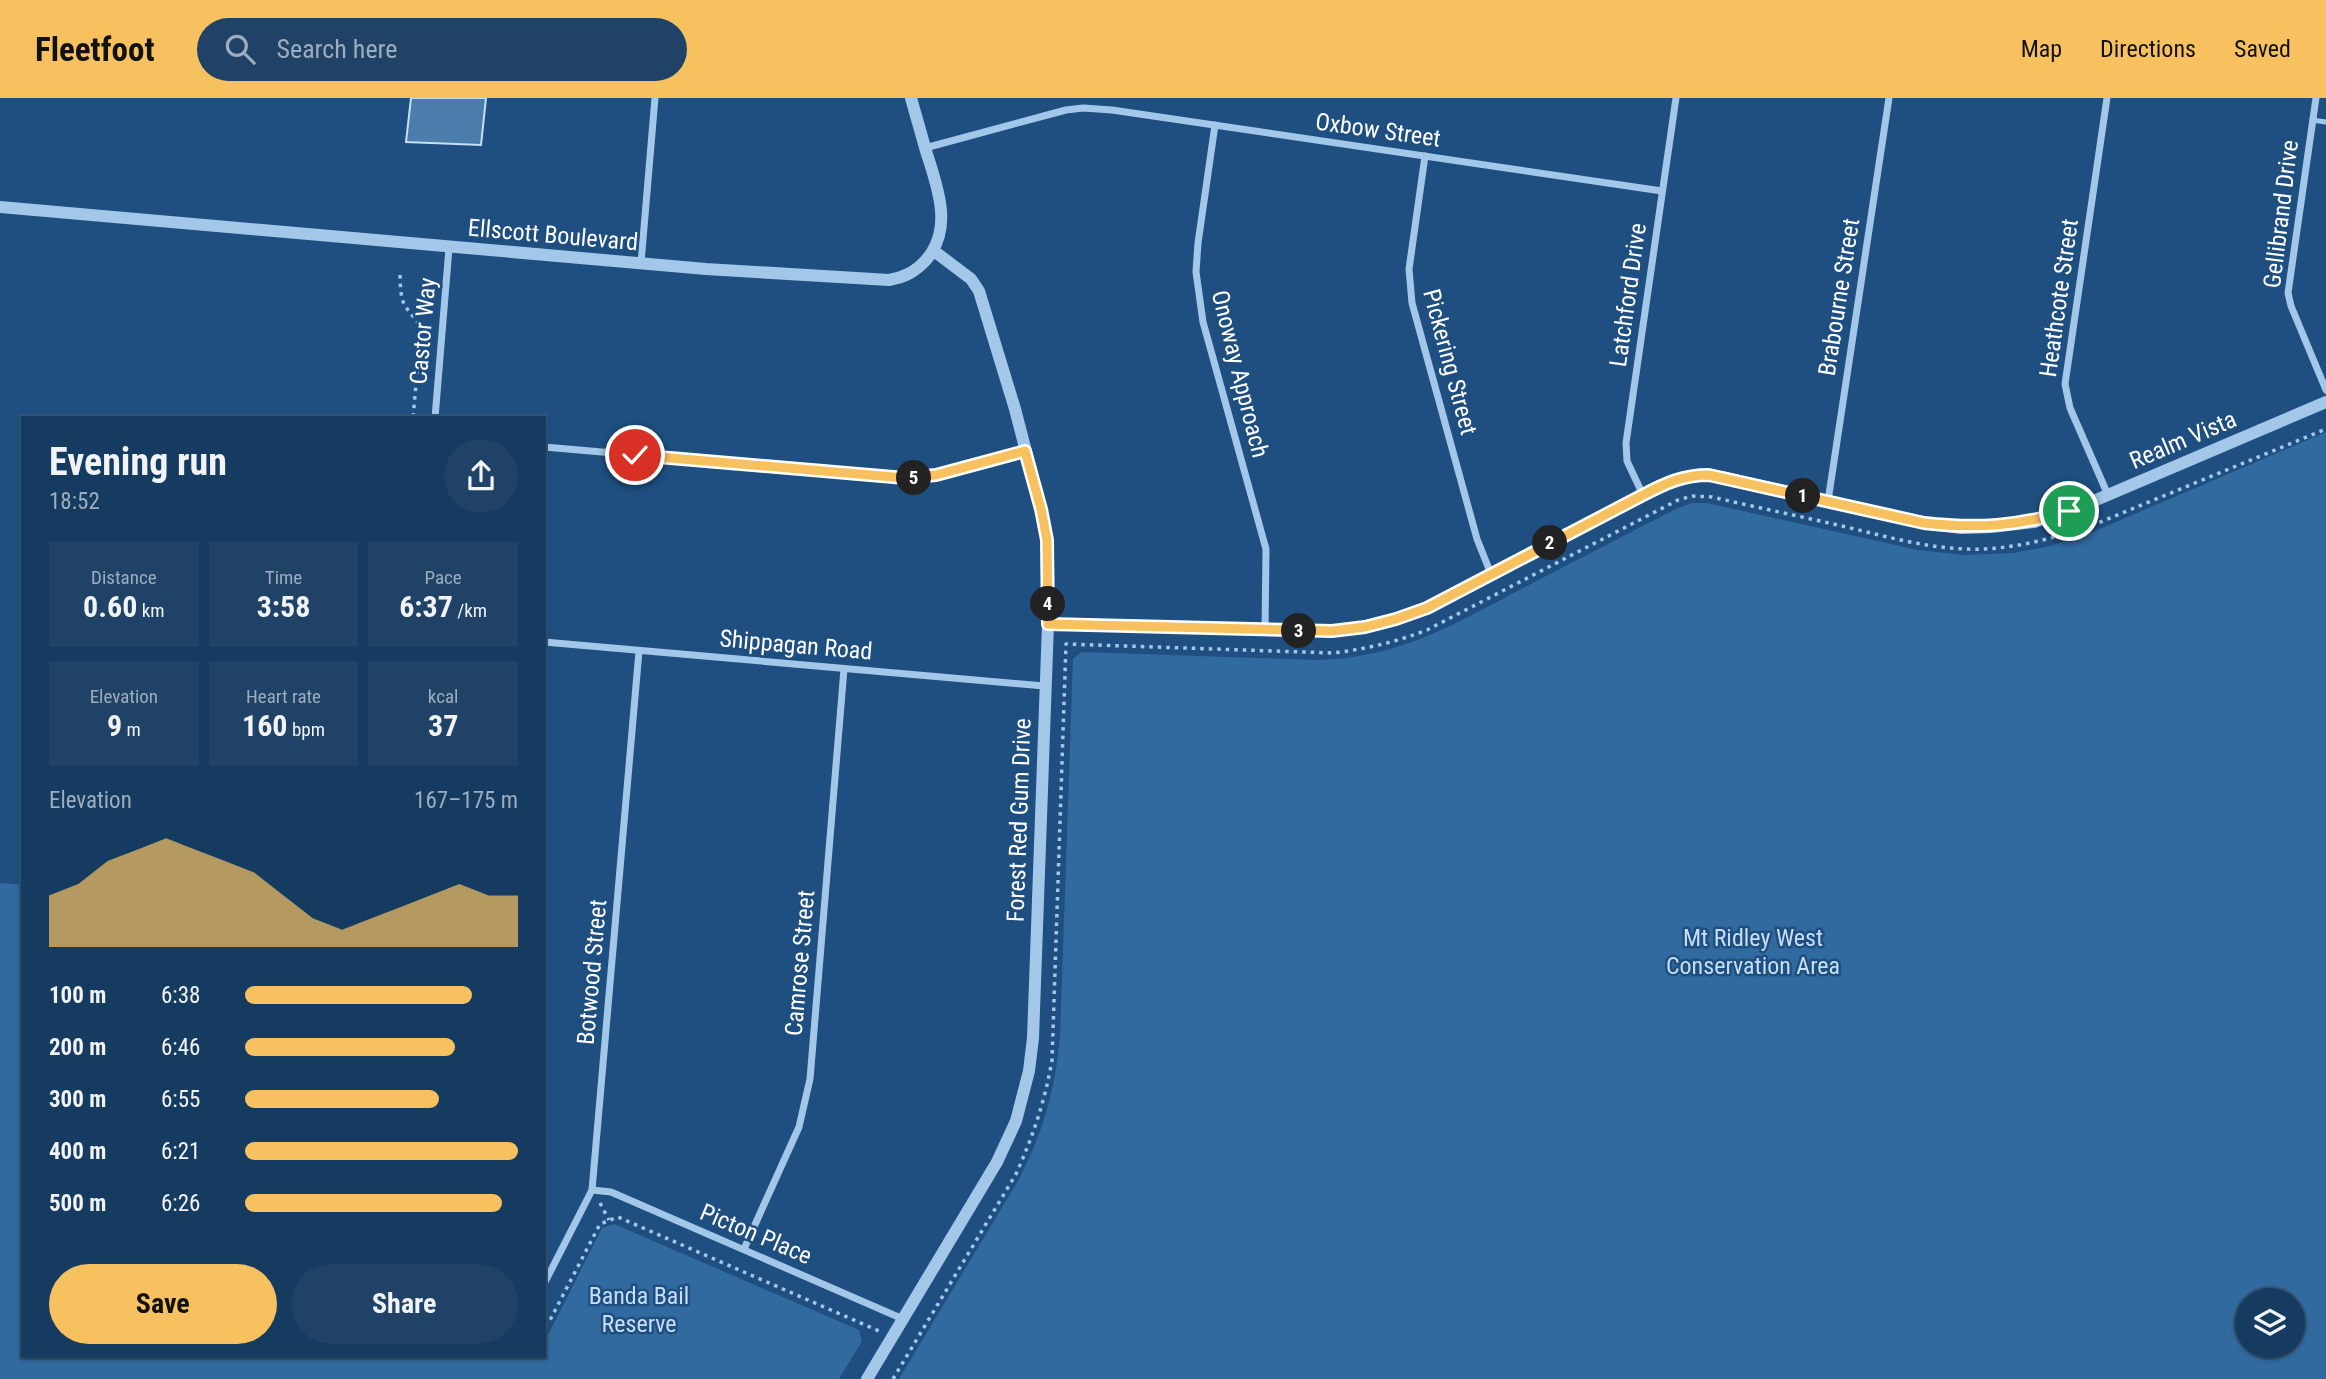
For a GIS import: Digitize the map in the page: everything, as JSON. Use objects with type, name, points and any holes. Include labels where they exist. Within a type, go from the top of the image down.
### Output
[{"type":"street","points":[[641,263],[655,98]]},
{"type":"street","points":[[911,98],[942,208],[942,224],[934,251]]},
{"type":"street","points":[[1083,108],[1084,98]]},
{"type":"street","name":"Latchford Drive","points":[[1643,495],[1625,453],[1676,98]]},
{"type":"street","name":"Brabourne Street","points":[[1828,501],[1889,98]]},
{"type":"street","name":"Heathcote Street","points":[[2107,98],[2065,384],[2070,408],[2108,495]]},
{"type":"street","name":"Gellibrand Drive","points":[[2316,98],[2288,293],[2326,390]]},
{"type":"street","name":"Oxbow Street","points":[[925,148],[1042,116],[1083,108],[1112,110],[1662,191]]},
{"type":"street","name":"Onoway Approach","points":[[1215,125],[1196,272],[1203,321],[1266,549],[1265,630]]},
{"type":"street","name":"Pickering Street","points":[[1425,156],[1409,270],[1412,303],[1477,539],[1490,574]]},
{"type":"street","name":"Ellscott Boulevard","points":[[0,207],[641,263],[889,280],[902,278],[917,270],[934,251]]},
{"type":"street","name":"Castor Way","points":[[435,416],[449,247]]},
{"type":"street","name":"Forest Red Gum Drive","points":[[867,1379],[997,1162],[1016,1121],[1029,1071],[1033,1038],[1048,624],[1047,540],[1041,509],[979,291],[971,279],[934,251]]},
{"type":"street","name":"Realm Vista","points":[[1048,624],[1332,631],[1365,627],[1427,608],[1676,478],[1690,475],[1709,475],[1924,523],[1991,527],[2034,522],[2108,495],[2326,402]]},
{"type":"street","points":[[546,447],[905,478],[936,475],[1025,451]]},
{"type":"street","name":"Shippagan Road","points":[[546,642],[1044,686]]},
{"type":"street","name":"Botwood Street","points":[[546,1280],[592,1190],[639,651]]},
{"type":"street","name":"Camrose Street","points":[[744,1249],[799,1127],[810,1079],[844,669]]},
{"type":"street","name":"Picton Place","points":[[592,1190],[611,1192],[903,1319]]},
{"type":"lane","name":"Gellibrand Drive","points":[[2312,120],[2326,122]]},
{"type":"path","points":[[400,275],[400,298],[421,327],[413,416]]},
{"type":"path","points":[[893,1379],[1016,1174],[1046,1097],[1052,1060],[1066,644],[1310,652],[1367,649],[1427,630],[1678,500],[1692,496],[1712,497],[1925,544],[1971,548],[2014,546],[2041,541],[2098,523],[2326,429]]},
{"type":"path","points":[[546,1324],[600,1224],[618,1217],[870,1326],[911,1350]]},
{"type":"green space","name":"Mt Ridley West Conservation Area","points":[[2326,432],[2326,1379],[899,1379],[1019,1179],[1035,1144],[1052,1091],[1060,1035],[1073,659],[1082,652],[1318,660],[1376,653],[1452,625],[1692,503],[1707,503],[1918,550],[1964,555],[2013,553],[2050,546],[2088,534]]},
{"type":"green space","name":"Banda Bail Reserve","points":[[0,883],[21,885],[21,1358],[546,1358],[546,1339],[602,1228],[614,1224],[859,1330],[862,1341],[839,1379],[0,1379]]},
{"type":"building","points":[[411,98],[486,98],[481,145],[406,142]]},
{"type":"route","points":[[635,455],[920,478],[1025,451],[1047,540],[1048,624],[1288,631],[1332,631],[1365,627],[1427,608],[1676,478],[1690,475],[1709,475],[1924,523],[1961,527],[2034,522],[2069,511]]}]
